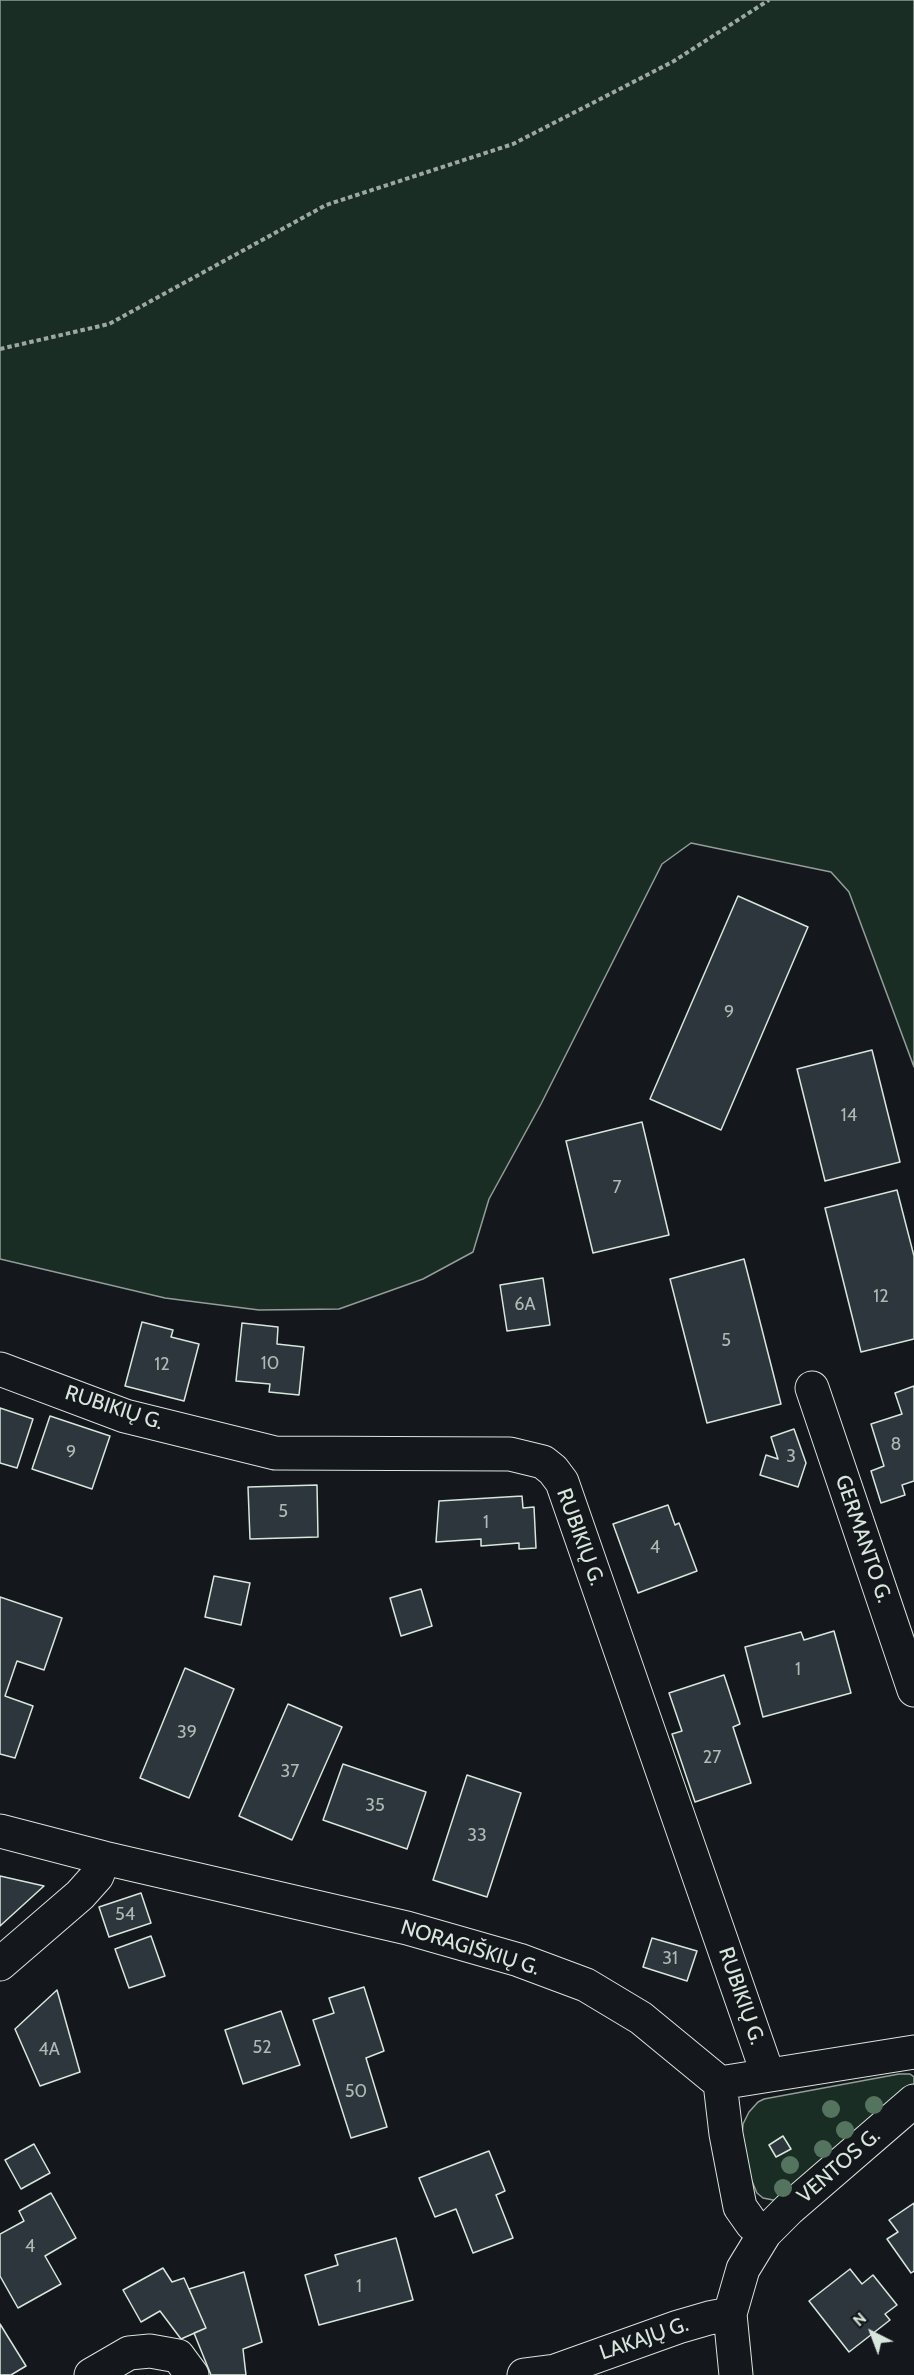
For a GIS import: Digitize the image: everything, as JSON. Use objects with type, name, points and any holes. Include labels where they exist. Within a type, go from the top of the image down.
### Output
[{"type":"street","name":"RUBIKIŲ G.","points":[[0,1369],[125,1416],[275,1453],[510,1454],[543,1462],[553,1470],[562,1482],[768,2075]]},
{"type":"street","name":"GERMANTO G.","points":[[812,1388],[914,1690]]},
{"type":"street","name":"NORAGIŠKIŲ G.","points":[[0,1831],[104,1858],[407,1928],[519,1960],[586,1984],[642,2018],[720,2084]]},
{"type":"street","points":[[0,1964],[80,1895],[97,1876],[104,1858]]},
{"type":"street","points":[[765,2233],[752,2224],[740,2207],[726,2134],[720,2084],[914,2052]]},
{"type":"street","name":"VENTOS G.","points":[[736,2375],[730,2314],[743,2269],[765,2233],[789,2209],[914,2101]]},
{"type":"street","name":"LAKAJŲ G.","points":[[524,2375],[555,2371],[678,2327],[730,2314]]},
{"type":"street","points":[[91,2375],[129,2353],[150,2351],[178,2356],[192,2375]]},
{"type":"path","points":[[0,350],[109,324],[326,205],[513,144],[674,61],[769,0]]},
{"type":"green space","points":[[0,0],[914,0],[914,1067],[849,892],[831,872],[691,843],[662,864],[541,1104],[489,1199],[473,1252],[423,1279],[339,1309],[259,1310],[165,1298],[0,1259]]},
{"type":"green space","points":[[899,2074],[910,2074],[914,2077],[914,2085],[783,2202],[763,2198],[757,2193],[748,2172],[742,2137],[743,2124],[749,2112],[758,2102]]},
{"type":"building","points":[[738,896],[808,927],[721,1130],[650,1099]]},
{"type":"building","points":[[872,1050],[900,1162],[825,1181],[797,1069]]},
{"type":"building","points":[[642,1122],[669,1235],[593,1253],[566,1141]]},
{"type":"building","points":[[897,1190],[914,1256],[914,1339],[861,1352],[825,1208]]},
{"type":"building","points":[[744,1259],[781,1404],[707,1423],[670,1279]]},
{"type":"building","points":[[543,1278],[550,1325],[507,1331],[500,1285]]},
{"type":"building","points":[[142,1322],[173,1330],[171,1337],[199,1344],[184,1401],[125,1386]]},
{"type":"building","points":[[242,1323],[278,1327],[277,1344],[304,1347],[299,1395],[269,1392],[270,1384],[236,1381]]},
{"type":"building","points":[[914,1386],[914,1481],[902,1485],[905,1495],[881,1503],[871,1471],[884,1466],[871,1424],[902,1414],[895,1393]]},
{"type":"building","points":[[0,1408],[33,1419],[17,1468],[0,1463]]},
{"type":"building","points":[[50,1416],[110,1436],[92,1489],[32,1469]]},
{"type":"building","points":[[794,1429],[806,1463],[798,1487],[760,1475],[766,1455],[778,1459],[771,1437]]},
{"type":"building","points":[[317,1485],[318,1537],[250,1539],[248,1487]]},
{"type":"building","points":[[522,1496],[523,1508],[534,1507],[536,1548],[519,1549],[519,1543],[481,1546],[481,1539],[436,1542],[439,1501]]},
{"type":"building","points":[[668,1505],[675,1525],[679,1523],[697,1571],[638,1593],[613,1524]]},
{"type":"building","points":[[214,1576],[250,1583],[241,1625],[205,1617]]},
{"type":"building","points":[[421,1589],[432,1626],[401,1636],[390,1598]]},
{"type":"building","points":[[0,1597],[62,1618],[44,1670],[17,1661],[5,1696],[33,1706],[15,1758],[0,1754]]},
{"type":"building","points":[[834,1631],[851,1693],[763,1717],[745,1647],[801,1632],[804,1640]]},
{"type":"building","points":[[185,1668],[234,1689],[189,1798],[140,1778]]},
{"type":"building","points":[[724,1675],[740,1724],[733,1727],[751,1783],[695,1802],[672,1734],[682,1731],[669,1693]]},
{"type":"building","points":[[288,1704],[342,1727],[292,1840],[239,1816]]},
{"type":"building","points":[[343,1764],[426,1792],[407,1849],[323,1820]]},
{"type":"building","points":[[467,1775],[521,1793],[487,1897],[433,1880]]},
{"type":"building","points":[[0,1876],[44,1886],[0,1926]]},
{"type":"building","points":[[141,1893],[151,1923],[109,1937],[99,1907]]},
{"type":"building","points":[[151,1936],[165,1976],[129,1988],[115,1949]]},
{"type":"building","points":[[652,1938],[697,1951],[687,1981],[643,1967]]},
{"type":"building","points":[[364,1987],[384,2051],[366,2058],[387,2127],[351,2138],[313,2020],[334,2013],[329,1998]]},
{"type":"building","points":[[57,1990],[80,2072],[40,2086],[15,2029]]},
{"type":"building","points":[[281,2011],[300,2065],[243,2084],[225,2030]]},
{"type":"building","points":[[783,2136],[791,2149],[776,2157],[769,2145]]},
{"type":"building","points":[[34,2144],[50,2173],[21,2189],[5,2160]]},
{"type":"building","points":[[489,2151],[505,2191],[496,2195],[513,2238],[473,2253],[456,2209],[435,2217],[419,2178]]},
{"type":"building","points":[[51,2193],[76,2238],[45,2256],[61,2284],[18,2308],[0,2276],[0,2234],[24,2221],[19,2211]]},
{"type":"building","points":[[914,2203],[914,2271],[911,2273],[887,2239],[898,2232],[889,2220]]},
{"type":"building","points":[[396,2238],[413,2300],[319,2325],[305,2275],[338,2265],[335,2255]]},
{"type":"building","points":[[163,2268],[172,2282],[184,2278],[206,2328],[181,2339],[160,2311],[141,2322],[123,2290]]},
{"type":"building","points":[[850,2269],[862,2284],[873,2275],[897,2305],[885,2314],[890,2320],[849,2352],[809,2301]]},
{"type":"building","points":[[244,2272],[262,2342],[243,2349],[246,2375],[211,2375],[194,2333],[206,2328],[189,2289]]},
{"type":"building","points":[[0,2324],[26,2366],[11,2375],[0,2375]]}]
